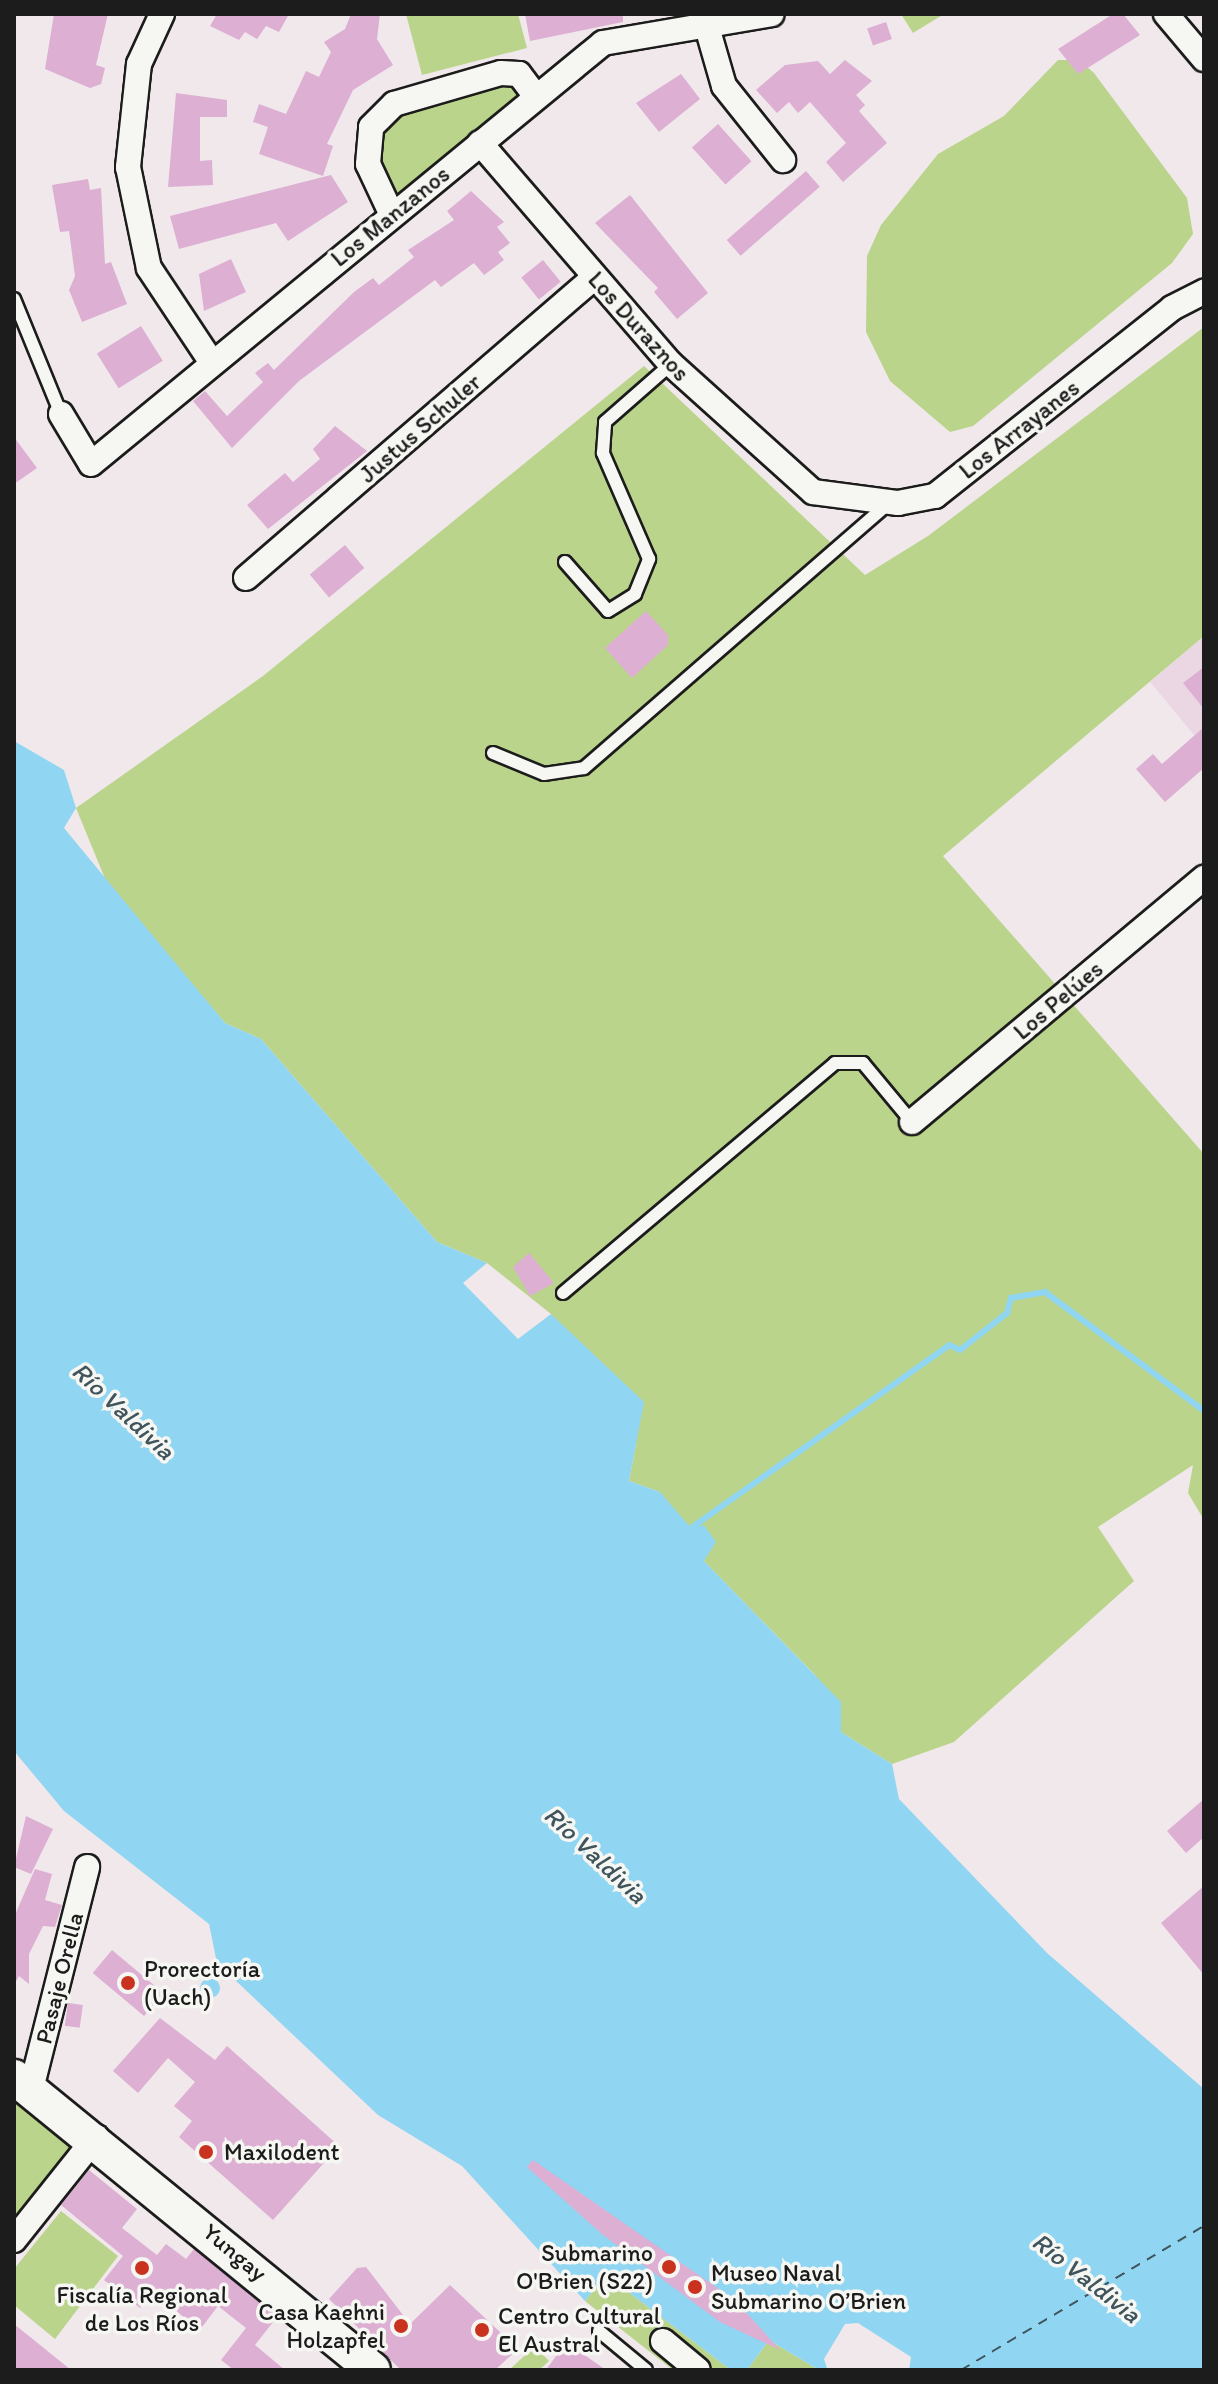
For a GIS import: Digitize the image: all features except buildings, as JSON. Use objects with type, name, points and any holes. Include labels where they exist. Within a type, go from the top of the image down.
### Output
[{"type":"main road","name":"Yungay","points":[[22,2083],[96,2137],[373,2370]]},
{"type":"street","points":[[162,14],[139,64],[128,167],[149,268],[212,363]]},
{"type":"street","name":"Los Manzanos","points":[[61,414],[91,464],[391,213],[603,43],[772,14]]},
{"type":"street","points":[[1166,14],[1204,59]]},
{"type":"street","points":[[707,27],[728,93],[783,160]]},
{"type":"street","points":[[391,213],[368,164],[371,127],[394,104],[501,73],[519,74],[535,95]]},
{"type":"street","name":"Los Duraznos","points":[[480,143],[671,364],[813,492]]},
{"type":"street","name":"Justus Schuler","points":[[246,578],[594,278]]},
{"type":"street","name":"Los Arrayanes","points":[[813,492],[890,502],[935,496],[1172,308],[1204,292]]},
{"type":"street","name":"Los Pelúes","points":[[912,1122],[1204,878]]},
{"type":"street","name":"Pasaje Orella","points":[[22,2083],[87,1867]]},
{"type":"street","points":[[14,2240],[96,2137]]},
{"type":"street","points":[[663,2341],[698,2370]]},
{"type":"lane","points":[[14,299],[61,414]]},
{"type":"lane","points":[[565,562],[608,611],[635,594],[649,559],[603,453],[605,422],[671,364]]},
{"type":"lane","points":[[493,753],[544,774],[584,768],[890,502]]},
{"type":"lane","points":[[563,1293],[835,1063],[863,1063],[912,1122]]},
{"type":"lane","points":[[599,2331],[646,2370]]},
{"type":"shaded area","points":[[1204,636],[1204,747],[1150,682]]},
{"type":"green space","points":[[406,14],[518,14],[527,48],[422,75]]},
{"type":"green space","points":[[901,14],[944,14],[913,33]]},
{"type":"green space","points":[[1058,60],[1079,60],[1094,73],[1187,198],[1193,234],[1172,263],[973,426],[950,432],[890,381],[866,332],[867,256],[881,225],[938,154],[1004,116]]},
{"type":"green space","points":[[511,80],[520,93],[393,199],[381,191],[378,128],[401,105]]},
{"type":"green space","points":[[1204,327],[1204,636],[943,856],[1204,1154],[1204,1520],[1188,1493],[1193,1465],[1098,1527],[1134,1581],[954,1742],[892,1764],[841,1732],[841,1706],[814,1674],[704,1561],[706,1550],[660,1492],[629,1481],[636,1444],[551,1314],[487,1263],[437,1242],[261,1039],[225,1023],[106,881],[76,808],[263,676],[644,366],[865,575],[928,536]]},
{"type":"green space","points":[[14,2089],[74,2141],[59,2178],[14,2220]]},
{"type":"green space","points":[[61,2211],[118,2256],[55,2339],[14,2305],[14,2269]]},
{"type":"green space","points":[[606,2275],[731,2370],[673,2370],[585,2301]]},
{"type":"green space","points":[[769,2340],[819,2370],[747,2370]]},
{"type":"green space","points":[[535,2346],[549,2361],[539,2370],[509,2370]]},
{"type":"water","name":"Río Valdivia","points":[[14,741],[64,770],[76,808],[64,828],[225,1023],[261,1039],[437,1242],[487,1263],[463,1283],[518,1339],[551,1314],[644,1402],[629,1481],[660,1492],[691,1528],[704,1525],[716,1542],[704,1561],[841,1702],[841,1732],[892,1764],[899,1799],[1047,1953],[1204,2089],[1204,2370],[819,2370],[769,2340],[747,2370],[731,2370],[606,2275],[585,2301],[462,2166],[378,2115],[217,1963],[209,1924],[64,1811],[14,1751]]},
{"type":"water","points":[[210,1978],[217,1981],[220,1988],[217,1995],[210,1998],[203,1995],[200,1988],[203,1981]]},
{"type":"pier","points":[[858,2323],[911,2357],[909,2370],[827,2368],[824,2359],[845,2324]]},
{"type":"waterway","points":[[691,1528],[949,1345],[960,1350],[1007,1313],[1011,1298],[1045,1292],[1204,1411]]},
{"type":"ferry route","points":[[961,2370],[1204,2226]]},
{"type":"place","name":"Prorectoría (Uach)","points":[[128,1983]]},
{"type":"place","name":"Maxilodent","points":[[206,2152]]},
{"type":"place","name":"Submarino O'Brien (S22)","points":[[669,2267]]},
{"type":"place","name":"Fiscalía Regional de Los Ríos","points":[[142,2268]]},
{"type":"place","name":"Museo Naval Submarino O’Brien","points":[[695,2287]]},
{"type":"place","name":"Casa Kaehni Holzapfel","points":[[401,2326]]},
{"type":"place","name":"Centro Cultural El Austral","points":[[482,2330]]}]
